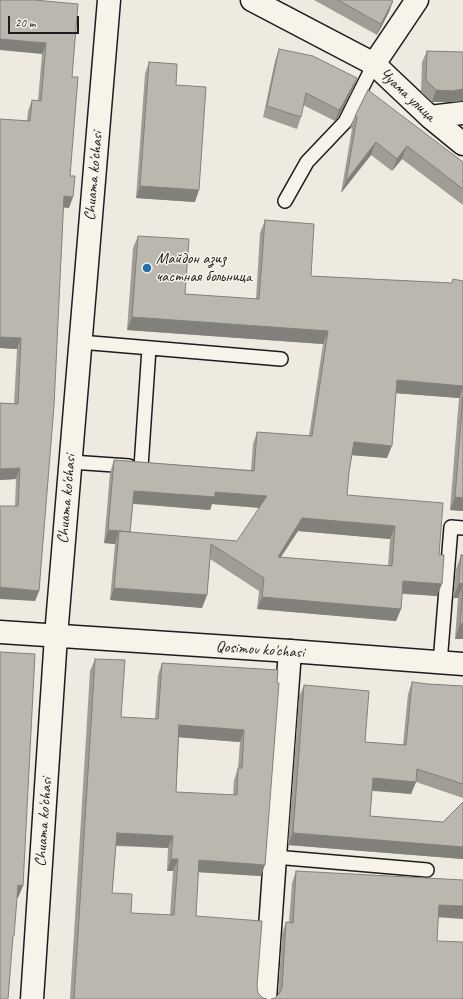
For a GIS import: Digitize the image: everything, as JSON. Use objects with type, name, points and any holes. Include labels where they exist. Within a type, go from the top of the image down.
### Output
[{"type":"street","name":"Chuama ko'chasi","points":[[32,999],[56,636],[109,0]]},
{"type":"street","points":[[252,0],[374,64]]},
{"type":"street","name":"Чуама улица","points":[[417,0],[374,64],[430,117],[463,144]]},
{"type":"street","points":[[430,117],[463,113]]},
{"type":"street","name":"Qosimov ko'chasi","points":[[0,632],[463,664]]},
{"type":"street","points":[[266,999],[290,652]]},
{"type":"lane","points":[[285,201],[307,162],[345,122],[374,64]]},
{"type":"lane","points":[[80,342],[281,359]]},
{"type":"lane","points":[[140,467],[149,348]]},
{"type":"lane","points":[[71,462],[156,468]]},
{"type":"lane","points":[[440,663],[451,527],[463,528]]},
{"type":"lane","points":[[275,857],[427,870]]},
{"type":"building","points":[[0,0],[34,0],[78,4],[72,77],[78,77],[70,176],[75,176],[73,197],[64,196],[54,406],[39,591],[0,587],[0,506],[18,506],[20,468],[0,469],[0,403],[18,404],[21,338],[0,337],[0,119],[30,121],[32,100],[41,101],[46,43],[0,39]]},
{"type":"building","points":[[338,0],[391,0],[393,1],[381,24]]},
{"type":"building","points":[[279,49],[313,56],[357,78],[339,110],[306,93],[301,117],[267,106]]},
{"type":"building","points":[[427,51],[463,52],[463,89],[452,91],[436,90],[426,80]]},
{"type":"building","points":[[149,62],[177,64],[176,85],[206,87],[199,190],[140,186]]},
{"type":"building","points":[[368,90],[463,162],[463,189],[407,146],[397,159],[376,142],[346,181],[357,117],[355,116]]},
{"type":"building","points":[[265,220],[314,224],[311,276],[452,283],[453,279],[463,281],[463,386],[397,380],[392,446],[354,442],[347,495],[443,503],[439,555],[444,555],[442,584],[403,581],[401,609],[262,597],[264,578],[211,544],[207,595],[114,588],[119,531],[108,530],[114,460],[254,471],[257,432],[312,436],[328,331],[132,317],[138,236],[189,239],[185,294],[259,299]],"holes":[[[134,491],[215,497],[215,492],[267,496],[237,541],[130,532]],[[302,518],[395,526],[392,566],[278,557]]]},
{"type":"building","points":[[463,397],[463,498],[455,497]]},
{"type":"building","points":[[461,555],[463,555],[463,584],[459,583]]},
{"type":"building","points":[[463,588],[463,624],[460,624]]},
{"type":"building","points":[[0,652],[35,654],[23,886],[18,885],[8,999],[0,999]]},
{"type":"building","points":[[95,659],[125,660],[121,717],[158,719],[162,663],[278,670],[277,683],[279,683],[265,865],[199,860],[196,916],[262,921],[257,986],[258,993],[263,998],[267,999],[74,999]],"holes":[[[179,725],[244,730],[242,768],[238,768],[237,795],[176,792]],[[117,833],[173,836],[171,859],[178,859],[174,915],[131,913],[132,894],[112,893]]]},
{"type":"building","points":[[412,682],[463,686],[463,784],[417,769],[416,782],[373,778],[370,816],[443,822],[463,802],[463,847],[293,833],[304,685],[369,691],[365,742],[406,745]]},
{"type":"building","points":[[296,871],[463,880],[463,906],[439,905],[437,941],[463,942],[463,999],[271,999],[275,998],[279,994],[282,988],[286,922],[293,923]]},
{"type":"place","name":"Майдон азиз частная больница","points":[[147,268]]}]
